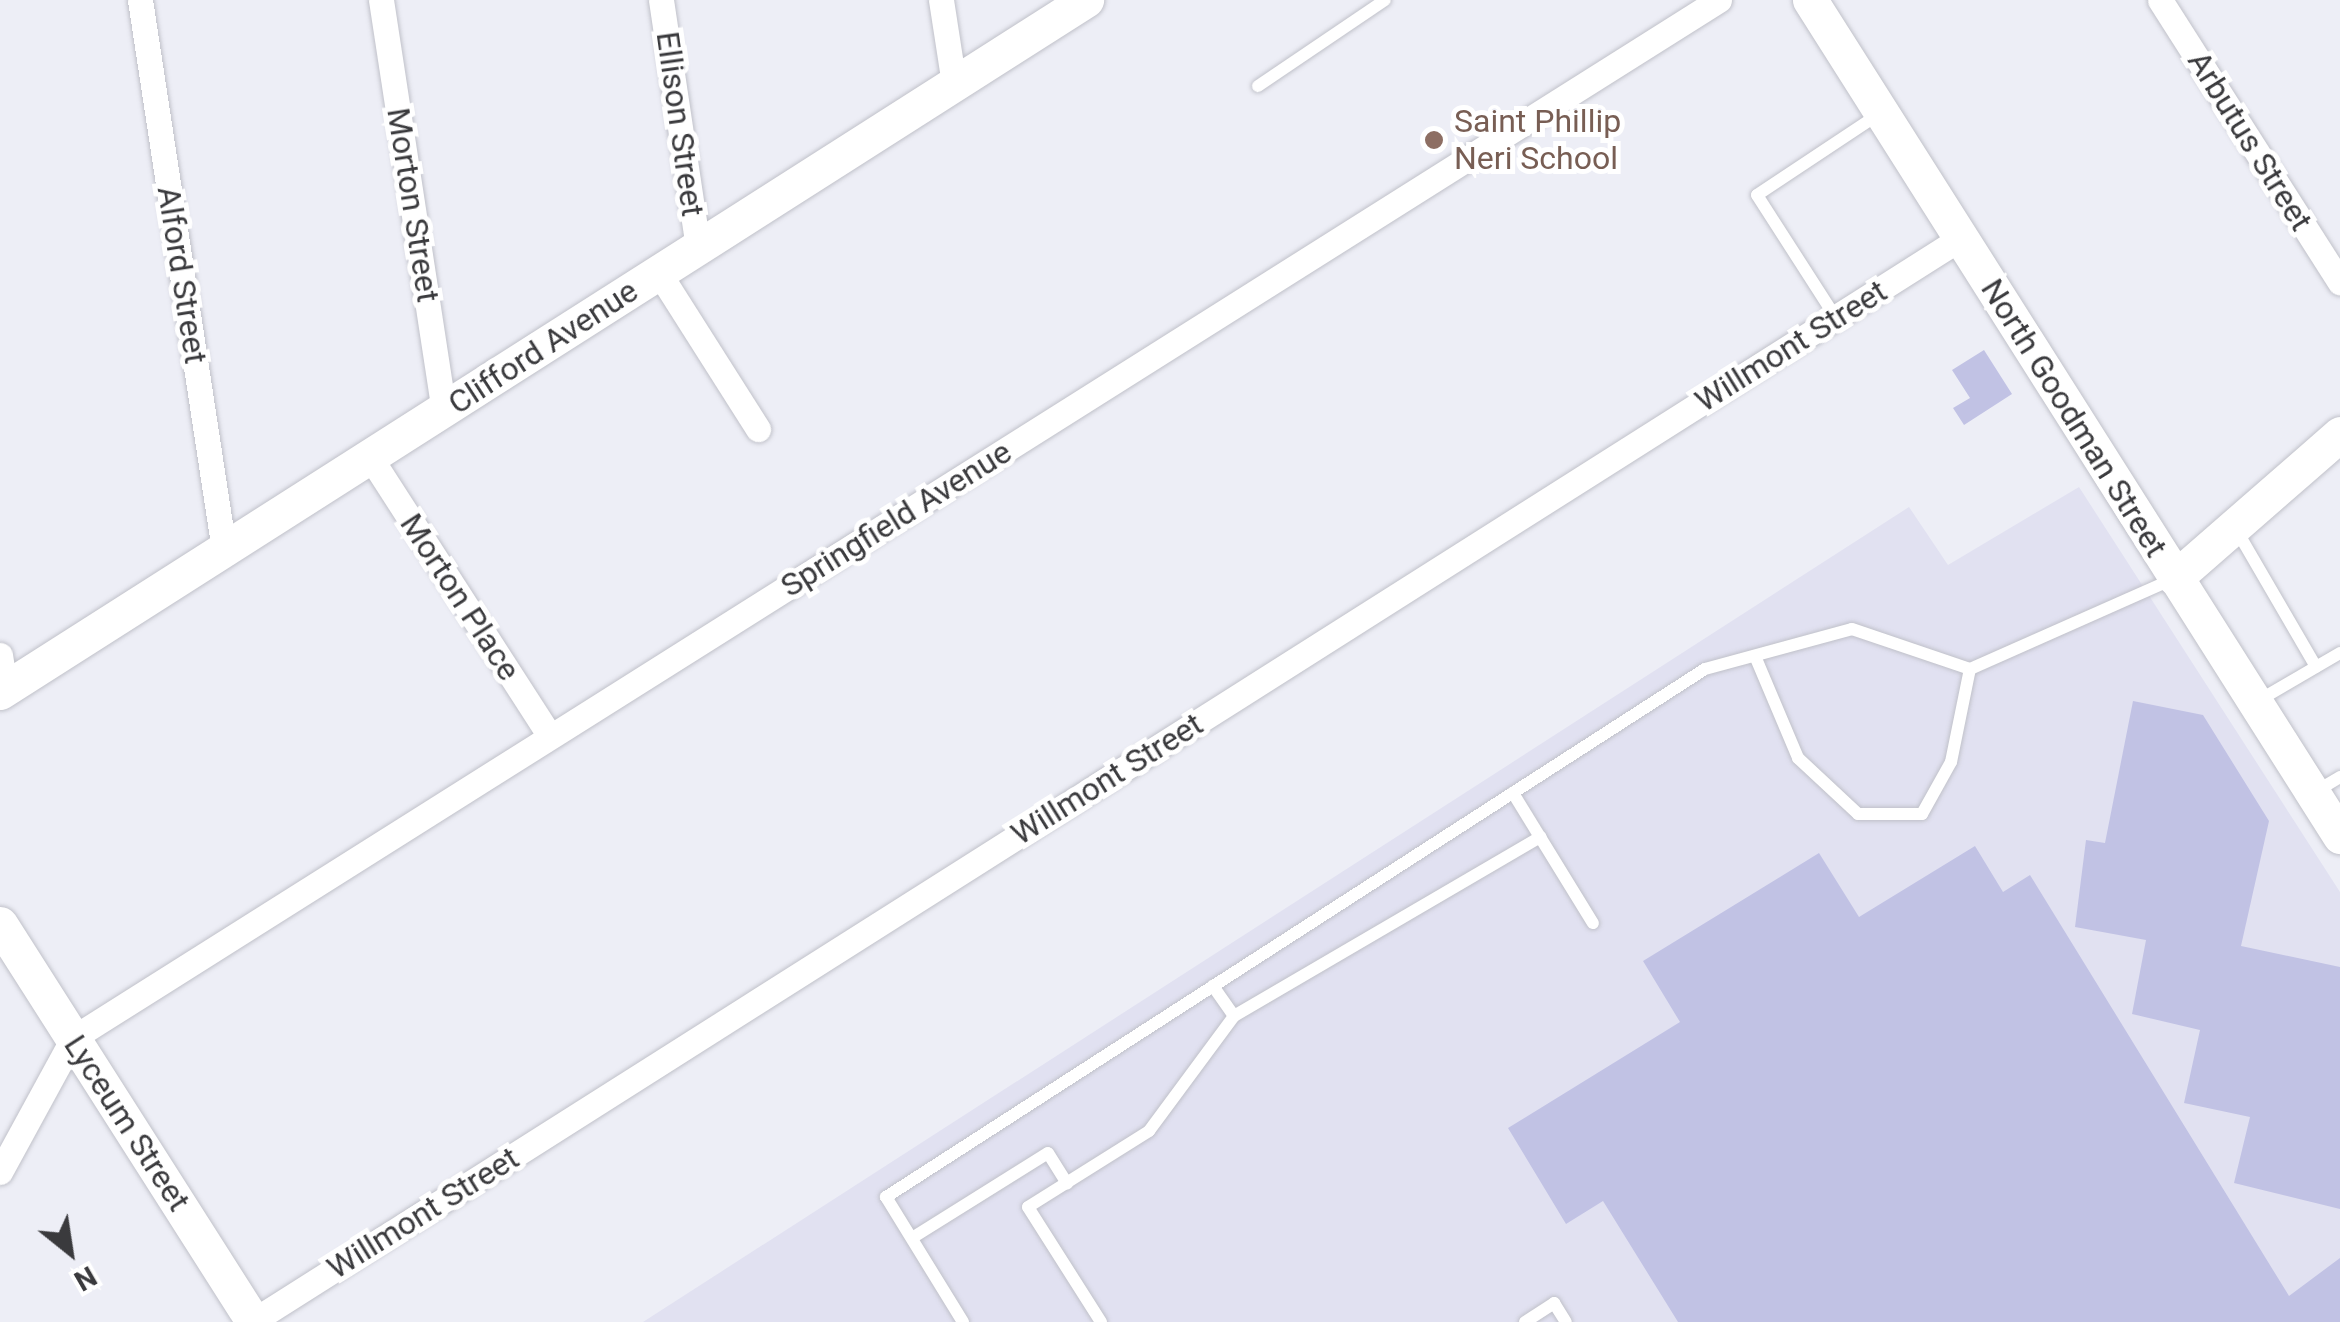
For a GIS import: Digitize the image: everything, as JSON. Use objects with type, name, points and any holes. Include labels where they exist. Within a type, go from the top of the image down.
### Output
[{"type":"main road","name":"Clifford Avenue","points":[[2,678],[224,550],[1086,0]]},
{"type":"main road","name":"North Goodman Street","points":[[1810,0],[2255,703],[2326,785],[2340,836]]},
{"type":"main road","points":[[2175,578],[2340,434]]},
{"type":"main road","name":"Lyceum Street","points":[[0,924],[254,1321]]},
{"type":"street","name":"Alford Street","points":[[140,0],[224,550]]},
{"type":"street","name":"Morton Street","points":[[381,0],[444,410]]},
{"type":"street","name":"Ellison Street","points":[[661,0],[698,248]]},
{"type":"street","points":[[941,0],[954,84]]},
{"type":"street","name":"Springfield Avenue","points":[[73,1038],[1719,0]]},
{"type":"street","name":"Arbutus Street","points":[[2160,0],[2340,283]]},
{"type":"street","name":"Willmont Street","points":[[254,1321],[1961,238]]},
{"type":"street","points":[[659,273],[758,429]]},
{"type":"street","name":"Morton Place","points":[[370,457],[550,736]]},
{"type":"street","points":[[0,1172],[73,1038]]},
{"type":"lane","points":[[1258,86],[1384,0]]},
{"type":"lane","points":[[1836,318],[1757,195],[1881,112]]},
{"type":"lane","points":[[2234,526],[2316,667]]},
{"type":"lane","points":[[956,1319],[886,1196],[1706,669],[1852,629],[1970,669],[2175,578]]},
{"type":"lane","points":[[2255,703],[2340,652]]},
{"type":"lane","points":[[1755,656],[1798,758],[1858,814],[1922,814],[1951,762],[1970,669]]},
{"type":"lane","points":[[1514,793],[1593,923]]},
{"type":"lane","points":[[1100,1322],[1028,1207],[1150,1131],[1234,1016],[1540,837]]},
{"type":"lane","points":[[1213,986],[1234,1016]]},
{"type":"lane","points":[[912,1238],[1048,1154],[1067,1183]]},
{"type":"lane","points":[[1524,1322],[1554,1303],[1566,1322]]},
{"type":"shaded area","points":[[2079,487],[2340,892],[2340,1322],[643,1322],[1909,507],[1948,565]]},
{"type":"building","points":[[1984,350],[2012,394],[1964,425],[1953,408],[1970,398],[1952,370]]},
{"type":"building","points":[[2133,701],[2203,715],[2269,821],[2241,946],[2340,967],[2340,1209],[2234,1183],[2250,1117],[2184,1103],[2200,1030],[2132,1014],[2146,940],[2075,927],[2086,840],[2105,843]]},
{"type":"building","points":[[1975,846],[2003,892],[2030,875],[2289,1296],[2340,1258],[2340,1322],[1678,1322],[1603,1201],[1566,1224],[1508,1128],[1680,1022],[1643,961],[1819,853],[1859,917]]},
{"type":"place","name":"Saint Phillip Neri School","points":[[1434,140]]}]
